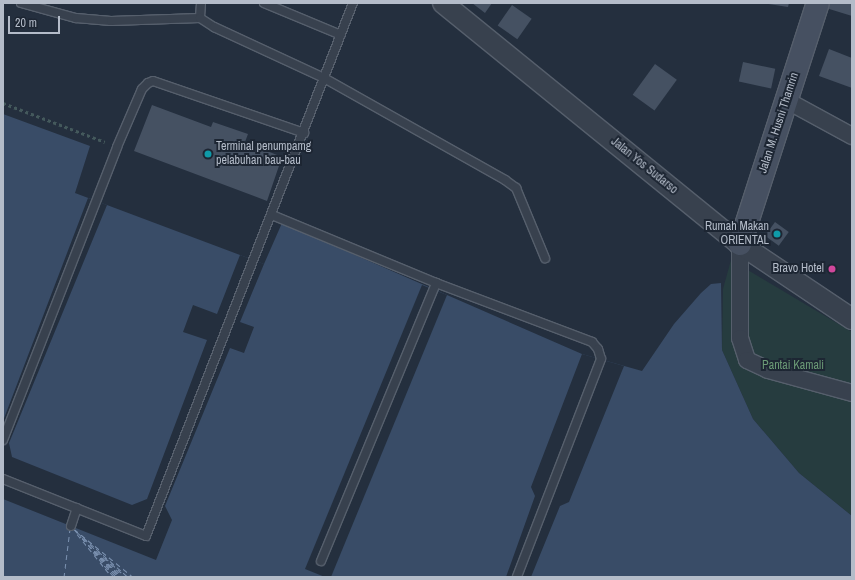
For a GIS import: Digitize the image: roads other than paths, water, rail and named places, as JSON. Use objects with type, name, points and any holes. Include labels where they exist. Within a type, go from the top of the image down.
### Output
[{"type":"main road","name":"Jalan M. Husni Thamrin","points":[[740,244],[818,3]]},
{"type":"street","name":"Jalan Yos Sudarso","points":[[443,3],[740,244],[852,320]]},
{"type":"street","points":[[786,100],[852,136]]},
{"type":"street","points":[[740,244],[740,338],[747,360],[768,370],[852,393]]},
{"type":"lane","points":[[21,3],[83,19],[111,21],[200,18],[214,27],[324,78],[505,180],[516,188],[545,258]]},
{"type":"lane","points":[[200,3],[200,18]]},
{"type":"lane","points":[[264,3],[342,35]]},
{"type":"lane","points":[[3,478],[146,536],[304,133],[353,3]]},
{"type":"lane","points":[[3,440],[117,147],[142,89],[153,81],[304,133]]},
{"type":"lane","points":[[272,215],[436,283],[592,342],[601,359],[518,577]]},
{"type":"lane","points":[[321,561],[436,283]]},
{"type":"lane","points":[[71,526],[77,508]]},
{"type":"water","points":[[3,114],[90,146],[75,193],[264,264],[282,223],[582,354],[642,371],[674,324],[701,293],[711,284],[721,283],[722,350],[753,419],[799,473],[852,516],[852,577],[3,577]]},
{"type":"place","name":"Terminal penumpamg pelabuhan bau-bau","points":[[208,154]]},
{"type":"place","name":"Rumah Makan ORIENTAL","points":[[777,234]]},
{"type":"place","name":"Bravo Hotel","points":[[832,269]]},
{"type":"park label","name":"Pantai Kamali","points":[[793,366]]}]
